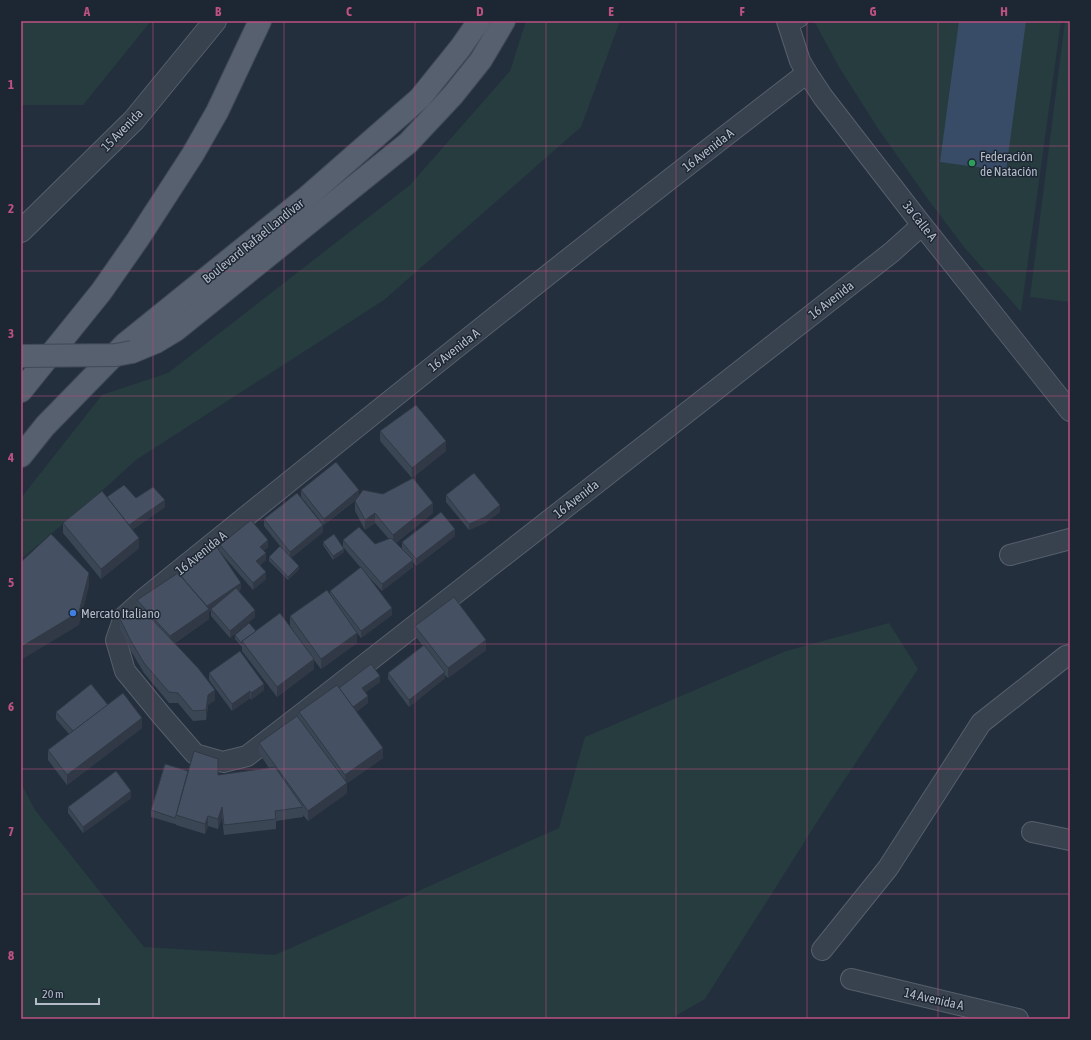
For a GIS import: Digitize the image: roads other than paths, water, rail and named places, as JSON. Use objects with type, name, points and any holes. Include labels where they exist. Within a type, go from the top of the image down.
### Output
[{"type":"main road","points":[[21,391],[101,292],[142,233],[193,154],[217,112],[260,21]]},
{"type":"main road","name":"Boulevard Rafael Landívar","points":[[21,456],[45,426],[126,343],[307,197],[420,98],[461,47],[478,21]]},
{"type":"main road","points":[[21,356],[116,355],[132,352],[156,342],[196,314],[408,143],[453,95],[482,60],[504,21]]},
{"type":"street","name":"15 Avenida","points":[[21,231],[134,120],[215,21]]},
{"type":"street","name":"3a Calle A","points":[[792,23],[800,60],[807,74],[823,97],[922,225],[1070,411]]},
{"type":"street","name":"16 Avenida A","points":[[223,762],[195,754],[125,670],[116,640],[124,618],[145,598],[372,415],[630,211],[807,74]]},
{"type":"street","name":"16 Avenida","points":[[223,762],[247,756],[892,252],[922,225]]},
{"type":"street","points":[[1010,555],[1070,539]]},
{"type":"street","points":[[822,950],[888,868],[981,723],[1066,656],[1070,655]]},
{"type":"street","points":[[1032,832],[1070,840]]},
{"type":"street","name":"14 Avenida A","points":[[851,979],[1018,1019]]},
{"type":"water","points":[[959,21],[1026,21],[1006,171],[940,162]]},
{"type":"place","name":"Federación de Natación","points":[[972,163]]},
{"type":"place","name":"Mercato Italiano","points":[[73,613]]}]
